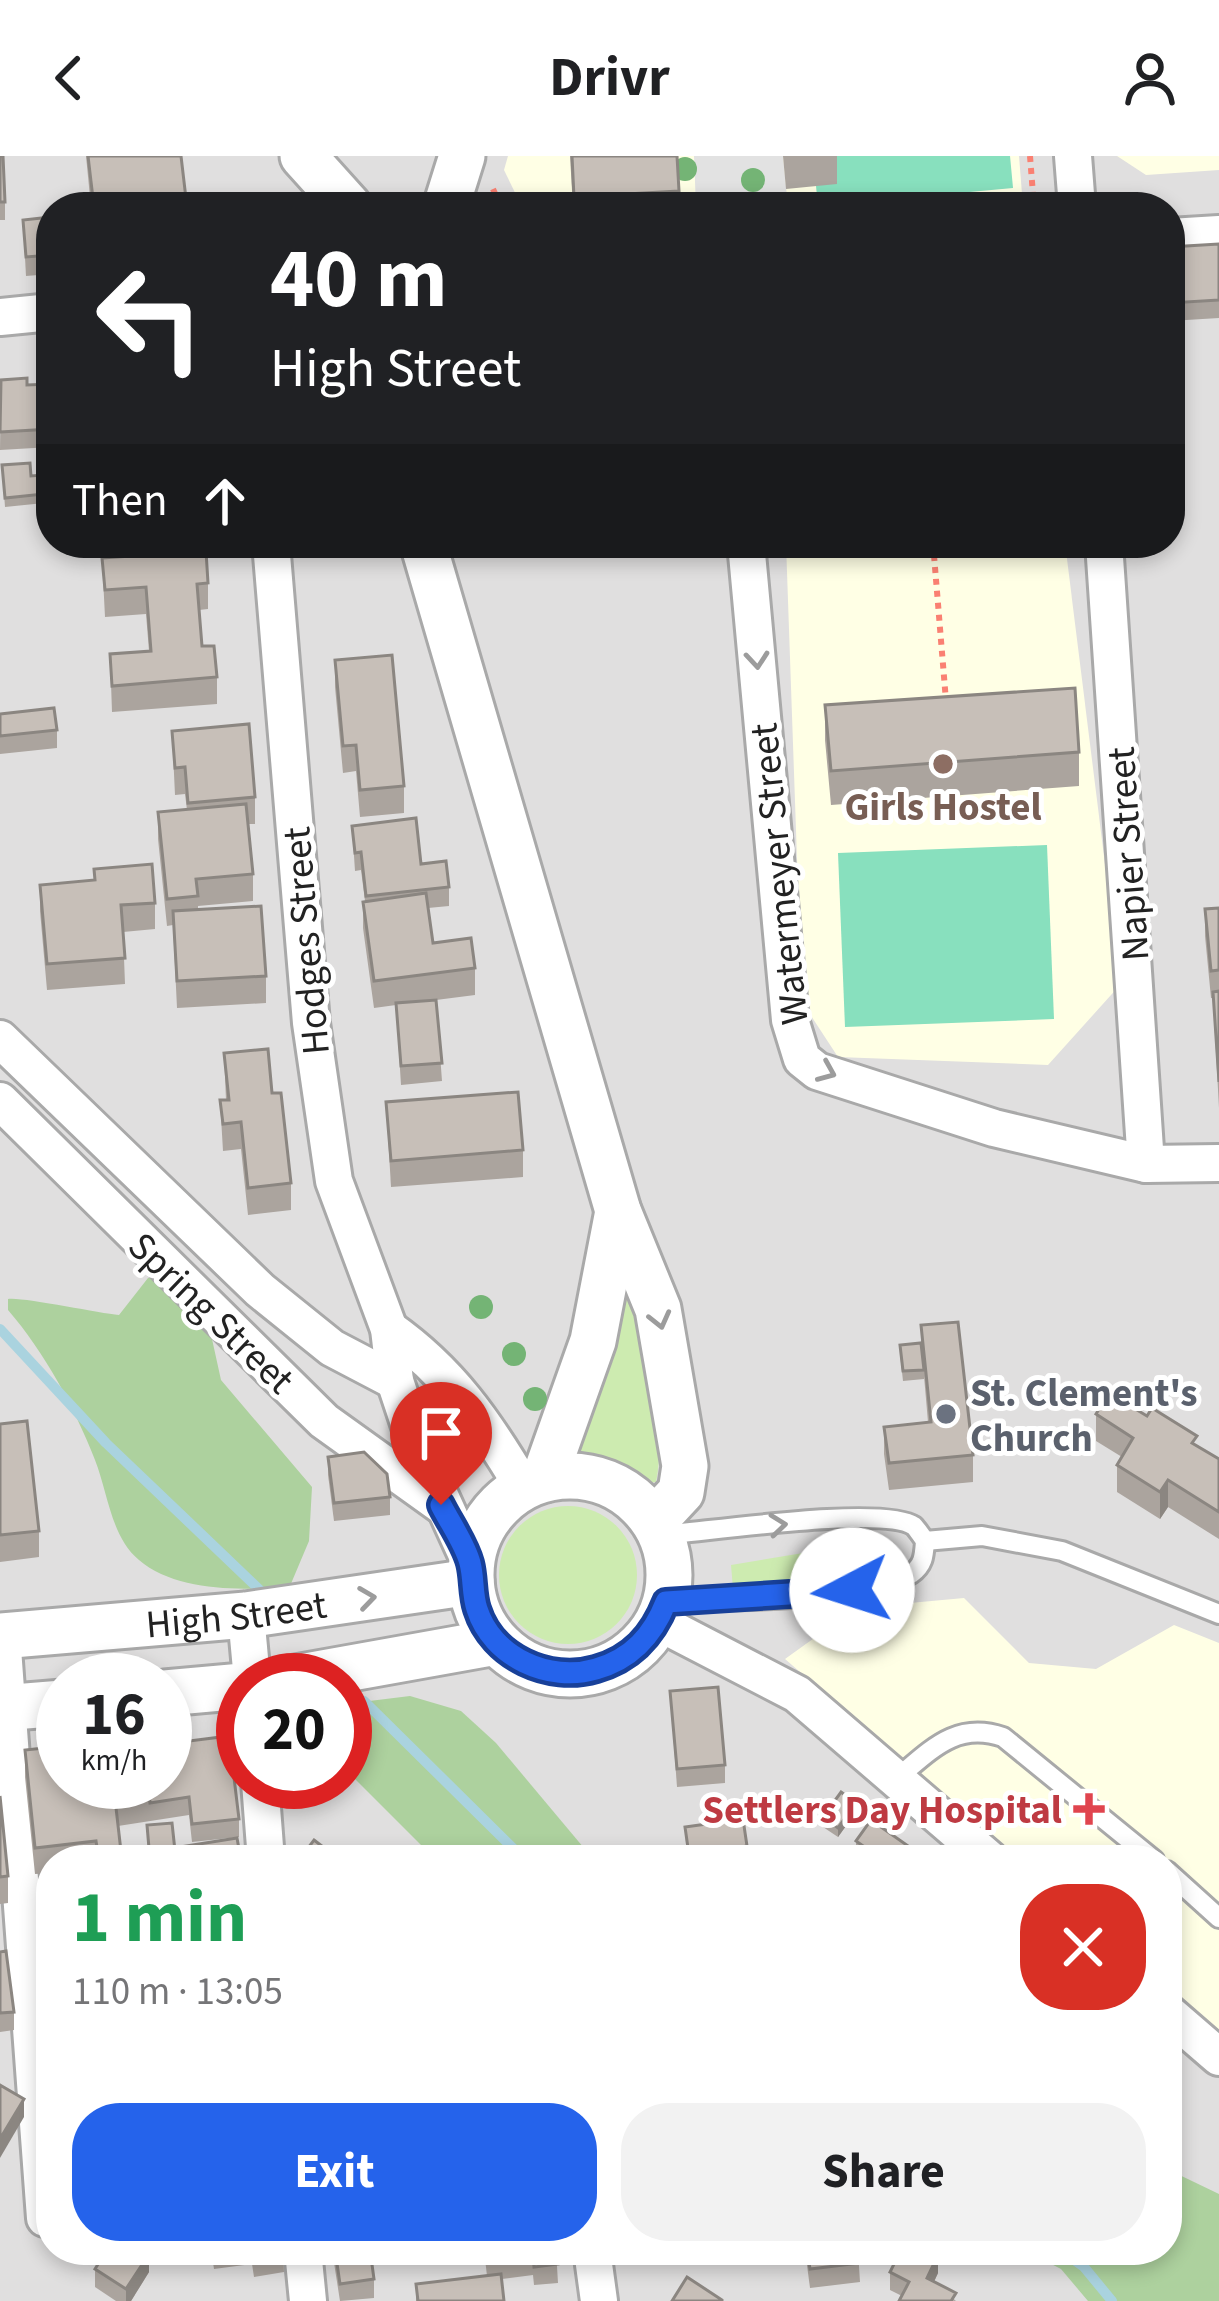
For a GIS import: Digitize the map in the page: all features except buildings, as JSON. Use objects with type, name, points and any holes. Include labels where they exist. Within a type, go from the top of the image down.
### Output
[{"type":"street","points":[[303,156],[335,192]]},
{"type":"street","points":[[451,192],[462,156]]},
{"type":"street","points":[[1073,156],[1076,192]]},
{"type":"street","points":[[1185,236],[1219,234]]},
{"type":"street","points":[[0,316],[36,313]]},
{"type":"street","name":"Hodges Street","points":[[272,558],[322,1106],[350,1237],[389,1329],[395,1381],[471,1573]]},
{"type":"street","points":[[427,558],[618,1211],[658,1309],[685,1466],[681,1492],[657,1528]]},
{"type":"street","name":"Watermeyer Street","points":[[747,558],[790,1020],[802,1059],[817,1071],[994,1128],[1146,1164]]},
{"type":"street","name":"Napier Street","points":[[1105,558],[1146,1164]]},
{"type":"street","name":"Spring Street","points":[[0,1039],[260,1290],[332,1348],[395,1381]]},
{"type":"street","name":"Spring Street","points":[[0,1101],[324,1421],[441,1505]]},
{"type":"street","points":[[1146,1164],[1219,1162]]},
{"type":"street","points":[[533,1483],[593,1341],[618,1211]]},
{"type":"street","name":"Hodges Street","points":[[389,1329],[430,1358],[533,1483]]},
{"type":"street","points":[[575,1476],[605,1482],[632,1498],[657,1528],[668,1557],[662,1612],[639,1647],[613,1665],[583,1673],[551,1672],[521,1662],[496,1642],[478,1614],[471,1573],[479,1533],[497,1507],[533,1483],[575,1476]]},
{"type":"street","name":"High Street","points":[[1,1635],[246,1616],[471,1573]]},
{"type":"street","points":[[662,1612],[797,1694],[973,1845]]},
{"type":"street","points":[[246,1616],[249,1653]]},
{"type":"street","points":[[1,1635],[36,2103]]},
{"type":"street","name":"High Street","points":[[372,1664],[496,1642]]},
{"type":"street","points":[[5,1708],[36,1705]]},
{"type":"street","points":[[262,1809],[265,1845]]},
{"type":"street","points":[[1182,2025],[1219,2057]]},
{"type":"street","points":[[304,2265],[308,2301]]},
{"type":"street","points":[[594,2265],[599,2301]]},
{"type":"lane","points":[[657,1528],[857,1519],[900,1522],[915,1527],[925,1541],[924,1560],[911,1574],[876,1587],[662,1612]]},
{"type":"lane","points":[[925,1541],[982,1536],[1062,1551],[1219,1614]]},
{"type":"lane","points":[[896,1779],[959,1731],[979,1729],[1004,1737],[1136,1845]]},
{"type":"lane","points":[[1182,1885],[1219,1918]]},
{"type":"path","points":[[1030,156],[1032,192]]},
{"type":"path","points":[[934,558],[947,708]]},
{"type":"shaded area","points":[[0,156],[1219,156],[1219,2301],[0,2301]]},
{"type":"shaded area","points":[[508,156],[1019,156],[1022,192],[515,192],[504,170]]},
{"type":"shaded area","points":[[694,156],[783,156],[787,192],[695,192]]},
{"type":"shaded area","points":[[1117,156],[1219,156],[1219,170],[1146,175]]},
{"type":"shaded area","name":"Girls Hostel","points":[[787,558],[1067,558],[1120,985],[1048,1065],[838,1057],[802,1002]]},
{"type":"shaded area","name":"Settlers Day Hospital","points":[[964,1598],[1029,1663],[1096,1669],[1174,1625],[1219,1643],[1219,2035],[1182,2004],[1182,1845],[1001,1845],[785,1659],[856,1608]]},
{"type":"green space","points":[[834,156],[1010,156],[1013,188],[817,192]]},
{"type":"green space","points":[[1047,845],[1054,1019],[845,1027],[838,853]]},
{"type":"green space","points":[[148,1278],[162,1278],[212,1339],[221,1380],[312,1487],[309,1541],[290,1586],[253,1589],[191,1584],[154,1571],[139,1560],[116,1527],[95,1460],[68,1401],[8,1310],[8,1299],[15,1299],[119,1315]]},
{"type":"green space","points":[[630,1285],[659,1436],[656,1482],[649,1483],[625,1467],[578,1450],[607,1370],[625,1287]]},
{"type":"green space","points":[[568,1506],[595,1511],[617,1526],[632,1548],[637,1575],[632,1602],[617,1624],[595,1639],[568,1644],[541,1639],[519,1624],[504,1602],[499,1575],[504,1548],[519,1526],[541,1511]]},
{"type":"green space","points":[[891,1542],[901,1553],[877,1567],[733,1589],[731,1565]]},
{"type":"green space","points":[[410,1696],[461,1711],[496,1743],[581,1845],[421,1845],[372,1796],[372,1701]]},
{"type":"green space","points":[[1182,2176],[1219,2194],[1219,2301],[1088,2301],[1053,2265],[1182,2265]]},
{"type":"waterway","points":[[0,1329],[106,1443],[263,1593]]},
{"type":"waterway","points":[[372,1709],[510,1845]]},
{"type":"waterway","points":[[1081,2265],[1112,2301]]},
{"type":"place","name":"Girls Hostel","points":[[943,764]]},
{"type":"place","name":"St. Clement's Church","points":[[946,1414]]},
{"type":"place","name":"Settlers Day Hospital","points":[[1089,1809]]},
{"type":"route","points":[[441,1505],[470,1564],[478,1614],[496,1642],[521,1662],[551,1672],[583,1673],[613,1665],[639,1647],[666,1602],[852,1590]]}]
